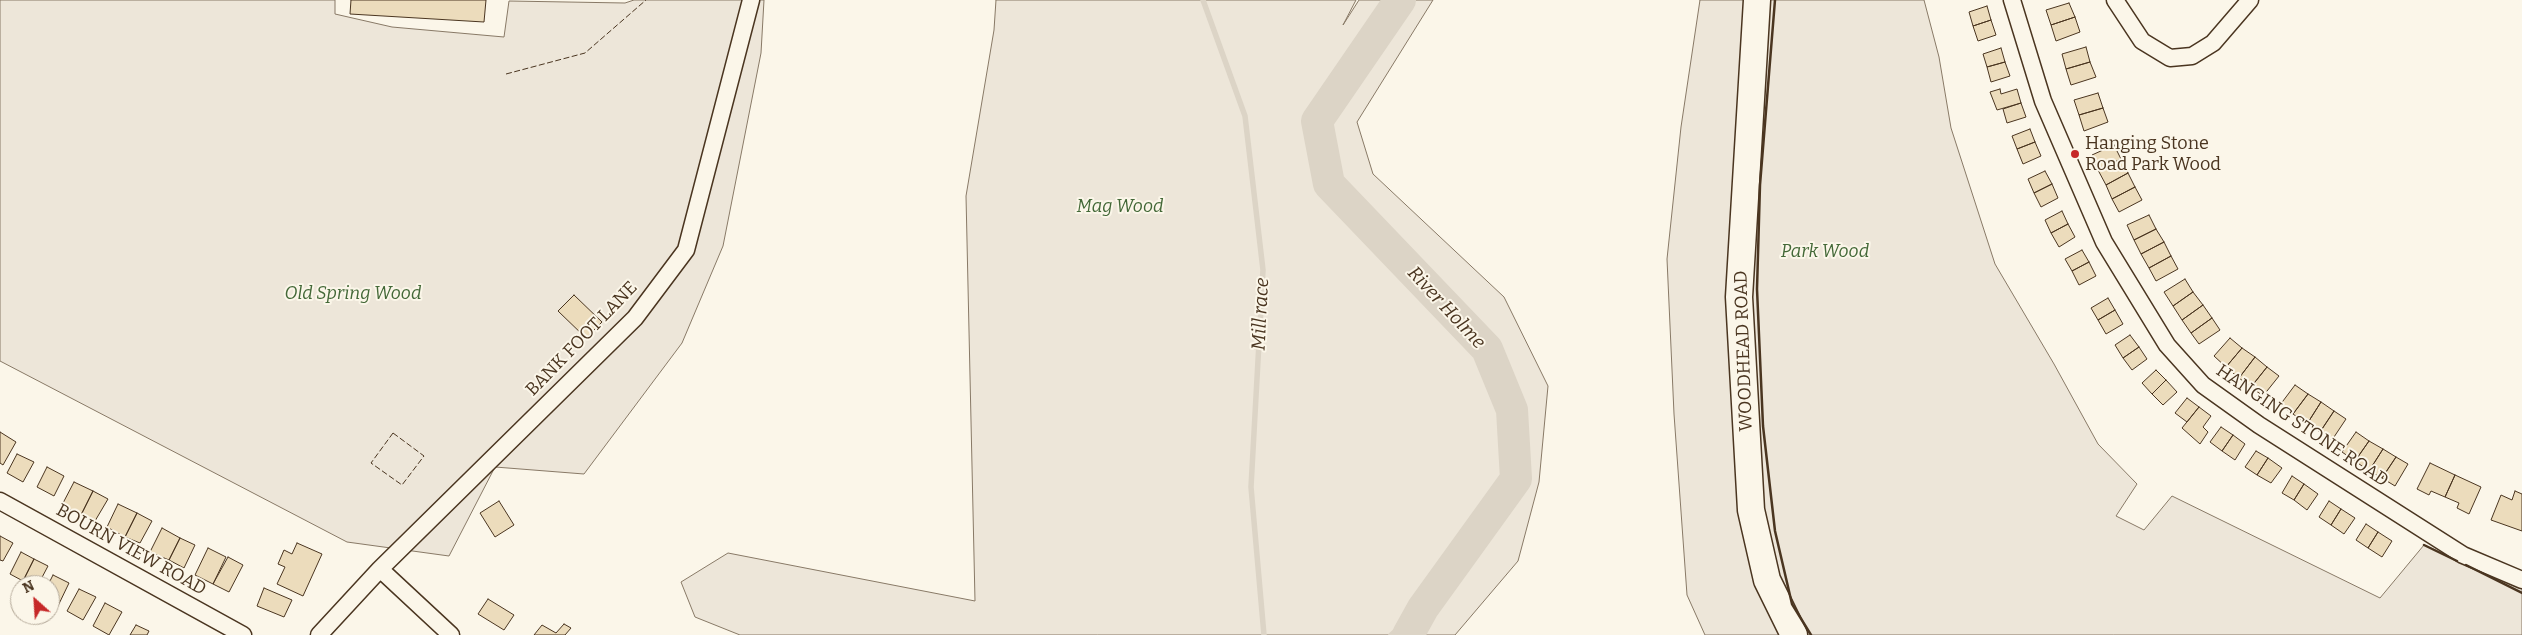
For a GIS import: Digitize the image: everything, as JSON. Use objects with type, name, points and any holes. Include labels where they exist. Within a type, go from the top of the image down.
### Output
[{"type":"main road","name":"WOODHEAD ROAD","points":[[1757,0],[1739,297],[1751,510],[1767,580],[1794,635]]},
{"type":"street","name":"BANK FOOT LANE","points":[[319,635],[380,569],[635,318],[686,250],[751,0]]},
{"type":"street","name":"HANGING STONE ROAD","points":[[2012,0],[2043,101],[2104,242],[2167,345],[2203,385],[2259,425],[2463,555],[2522,580]]},
{"type":"street","points":[[2115,0],[2142,42],[2170,58],[2192,56],[2213,43],[2250,0]]},
{"type":"street","name":"BOURN VIEW ROAD","points":[[0,501],[243,635]]},
{"type":"street","points":[[380,569],[451,635]]},
{"type":"green space","name":"Old Spring Wood","points":[[0,0],[335,0],[335,14],[392,27],[504,37],[509,1],[625,3],[634,0],[764,0],[761,53],[723,246],[682,343],[584,474],[495,467],[449,556],[347,542],[0,361]]},
{"type":"green space","name":"Mag Wood","points":[[996,0],[1356,0],[1343,25],[1359,0],[1433,0],[1357,122],[1373,174],[1504,297],[1548,386],[1539,482],[1518,561],[1455,635],[740,635],[695,617],[681,582],[728,553],[975,601],[966,196],[994,30]]},
{"type":"green space","name":"Park Wood","points":[[1700,0],[1924,0],[1939,57],[1951,128],[1995,264],[2054,364],[2098,444],[2137,484],[2116,516],[2144,530],[2172,496],[2380,598],[2424,545],[2522,589],[2522,635],[1705,635],[1687,595],[1674,414],[1667,259],[1681,127]]},
{"type":"building","points":[[351,0],[486,0],[484,22],[350,14]]},
{"type":"building","points":[[2069,3],[2075,17],[2051,25],[2046,10]]},
{"type":"building","points":[[1987,6],[1991,20],[1973,26],[1969,12]]},
{"type":"building","points":[[2075,17],[2080,32],[2056,41],[2051,25]]},
{"type":"building","points":[[1991,20],[1996,35],[1978,41],[1973,26]]},
{"type":"building","points":[[2086,47],[2090,62],[2066,69],[2062,54]]},
{"type":"building","points":[[2001,48],[2005,62],[1987,67],[1983,54]]},
{"type":"building","points":[[2005,62],[2010,76],[1991,82],[1987,67]]},
{"type":"building","points":[[2090,62],[2096,77],[2071,85],[2066,69]]},
{"type":"building","points":[[2000,89],[2001,94],[2017,89],[2021,103],[1997,110],[1990,92]]},
{"type":"building","points":[[2098,93],[2103,108],[2079,115],[2074,100]]},
{"type":"building","points":[[2021,103],[2026,117],[2007,123],[2003,109]]},
{"type":"building","points":[[2103,108],[2108,122],[2084,131],[2079,115]]},
{"type":"building","points":[[2030,129],[2035,142],[2017,149],[2012,136]]},
{"type":"building","points":[[2035,142],[2041,156],[2023,164],[2017,149]]},
{"type":"building","points":[[2114,145],[2121,159],[2098,170],[2092,155]]},
{"type":"building","points":[[2121,159],[2128,173],[2106,185],[2098,170]]},
{"type":"building","points":[[2045,171],[2052,184],[2034,193],[2028,179]]},
{"type":"building","points":[[2128,173],[2135,187],[2112,199],[2106,185]]},
{"type":"building","points":[[2052,184],[2058,198],[2041,207],[2034,193]]},
{"type":"building","points":[[2135,187],[2142,200],[2119,212],[2112,199]]},
{"type":"building","points":[[2062,211],[2068,224],[2051,233],[2045,220]]},
{"type":"building","points":[[2149,215],[2156,229],[2134,240],[2127,225]]},
{"type":"building","points":[[2068,224],[2075,237],[2059,247],[2051,233]]},
{"type":"building","points":[[2156,229],[2164,242],[2141,254],[2134,240]]},
{"type":"building","points":[[2164,242],[2171,256],[2149,268],[2141,254]]},
{"type":"building","points":[[2082,250],[2089,262],[2072,271],[2065,259]]},
{"type":"building","points":[[2171,256],[2178,269],[2156,281],[2149,268]]},
{"type":"building","points":[[2089,262],[2096,276],[2079,285],[2072,271]]},
{"type":"building","points":[[2185,279],[2193,292],[2173,306],[2164,292]]},
{"type":"building","points":[[2193,292],[2203,305],[2182,320],[2173,306]]},
{"type":"building","points":[[574,295],[602,322],[586,338],[558,311]]},
{"type":"building","points":[[2108,298],[2115,310],[2098,320],[2091,308]]},
{"type":"building","points":[[2203,305],[2212,318],[2191,333],[2182,320]]},
{"type":"building","points":[[2115,310],[2123,324],[2106,334],[2098,320]]},
{"type":"building","points":[[2212,318],[2220,330],[2199,344],[2191,333]]},
{"type":"building","points":[[2130,335],[2139,347],[2123,358],[2115,345]]},
{"type":"building","points":[[2230,338],[2242,348],[2226,367],[2214,356]]},
{"type":"building","points":[[2139,347],[2147,359],[2132,370],[2123,358]]},
{"type":"building","points":[[2242,348],[2255,357],[2239,378],[2226,367]]},
{"type":"building","points":[[2255,357],[2267,367],[2251,387],[2239,378]]},
{"type":"building","points":[[2267,367],[2279,376],[2263,396],[2251,387]]},
{"type":"building","points":[[2156,370],[2166,380],[2152,394],[2142,383]]},
{"type":"building","points":[[2166,380],[2177,392],[2163,405],[2152,394]]},
{"type":"building","points":[[2295,385],[2308,394],[2293,414],[2280,405]]},
{"type":"building","points":[[2308,394],[2321,402],[2307,424],[2293,414]]},
{"type":"building","points":[[2187,398],[2199,407],[2187,422],[2175,413]]},
{"type":"building","points":[[2321,402],[2334,411],[2320,432],[2307,424]]},
{"type":"building","points":[[2199,407],[2211,416],[2203,427],[2208,432],[2200,444],[2182,428]]},
{"type":"building","points":[[2334,411],[2346,419],[2332,440],[2320,432]]},
{"type":"building","points":[[2221,427],[2233,435],[2222,451],[2210,442]]},
{"type":"building","points":[[0,432],[16,442],[3,465],[0,463]]},
{"type":"building","points":[[2356,432],[2369,441],[2355,461],[2342,452]]},
{"type":"building","points":[[2233,435],[2245,444],[2235,460],[2222,451]]},
{"type":"building","points":[[2369,441],[2383,449],[2369,471],[2355,461]]},
{"type":"building","points":[[2383,449],[2396,457],[2382,478],[2369,471]]},
{"type":"building","points":[[2256,451],[2268,458],[2257,475],[2245,467]]},
{"type":"building","points":[[17,454],[34,462],[23,482],[7,473]]},
{"type":"building","points":[[2396,457],[2408,464],[2395,486],[2382,478]]},
{"type":"building","points":[[2268,458],[2282,468],[2271,483],[2257,475]]},
{"type":"building","points":[[2430,463],[2455,475],[2445,497],[2431,491],[2429,495],[2417,489]]},
{"type":"building","points":[[47,467],[64,476],[54,496],[37,487]]},
{"type":"building","points":[[2455,475],[2481,487],[2469,514],[2457,508],[2459,503],[2445,497]]},
{"type":"building","points":[[2292,476],[2304,484],[2294,500],[2282,493]]},
{"type":"building","points":[[74,482],[93,491],[81,515],[62,505]]},
{"type":"building","points":[[2304,484],[2318,494],[2307,510],[2294,500]]},
{"type":"building","points":[[93,491],[108,499],[95,521],[81,515]]},
{"type":"building","points":[[2515,491],[2522,494],[2522,531],[2491,520],[2501,495],[2512,500]]},
{"type":"building","points":[[499,501],[514,525],[495,537],[480,513]]},
{"type":"building","points":[[2329,501],[2341,509],[2331,525],[2319,517]]},
{"type":"building","points":[[118,504],[137,513],[125,537],[107,527]]},
{"type":"building","points":[[2341,509],[2355,518],[2344,534],[2331,525]]},
{"type":"building","points":[[137,513],[152,521],[140,543],[125,537]]},
{"type":"building","points":[[2366,524],[2378,532],[2368,548],[2356,540]]},
{"type":"building","points":[[162,528],[180,538],[169,560],[150,552]]},
{"type":"building","points":[[2378,532],[2392,541],[2382,557],[2368,548]]},
{"type":"building","points":[[0,536],[13,543],[3,561],[0,560]]},
{"type":"building","points":[[180,538],[195,545],[184,568],[169,560]]},
{"type":"building","points":[[297,543],[322,554],[303,596],[277,584],[285,567],[278,564],[284,550],[292,554]]},
{"type":"building","points":[[208,548],[226,557],[213,584],[195,575]]},
{"type":"building","points":[[21,552],[34,559],[26,575],[10,574]]},
{"type":"building","points":[[228,557],[243,565],[229,592],[213,584]]},
{"type":"building","points":[[34,559],[48,566],[43,575],[26,575]]},
{"type":"building","points":[[60,578],[69,583],[60,602]]},
{"type":"building","points":[[264,588],[292,600],[284,617],[257,606]]},
{"type":"building","points":[[79,589],[96,597],[83,620],[67,611]]},
{"type":"building","points":[[488,599],[514,615],[504,630],[478,614]]},
{"type":"building","points":[[105,603],[122,612],[109,635],[93,626]]},
{"type":"building","points":[[564,624],[571,628],[565,635],[534,635],[542,625],[556,633]]},
{"type":"building","points":[[136,625],[149,631],[147,635],[130,635]]},
{"type":"waterway","name":"Mill race","points":[[1203,0],[1245,116],[1263,270],[1251,487],[1264,635]]},
{"type":"waterway","name":"River Holme","points":[[1400,0],[1317,121],[1329,184],[1487,349],[1512,410],[1516,479],[1423,608],[1408,635]]},
{"type":"waterway","name":"Mill race","points":[[1391,635],[1423,608]]},
{"type":"fence","points":[[506,74],[585,53],[646,0]]},
{"type":"fence","points":[[393,433],[424,456],[402,485],[371,463],[393,433]]},
{"type":"wall","points":[[1775,0],[1760,185],[1757,289],[1763,426],[1775,531],[1792,604],[1811,635]]},
{"type":"wall","points":[[2424,545],[2457,561]]},
{"type":"wall","points":[[2466,565],[2522,593]]},
{"type":"place","name":"Hanging Stone Road Park Wood","points":[[2075,154]]}]
